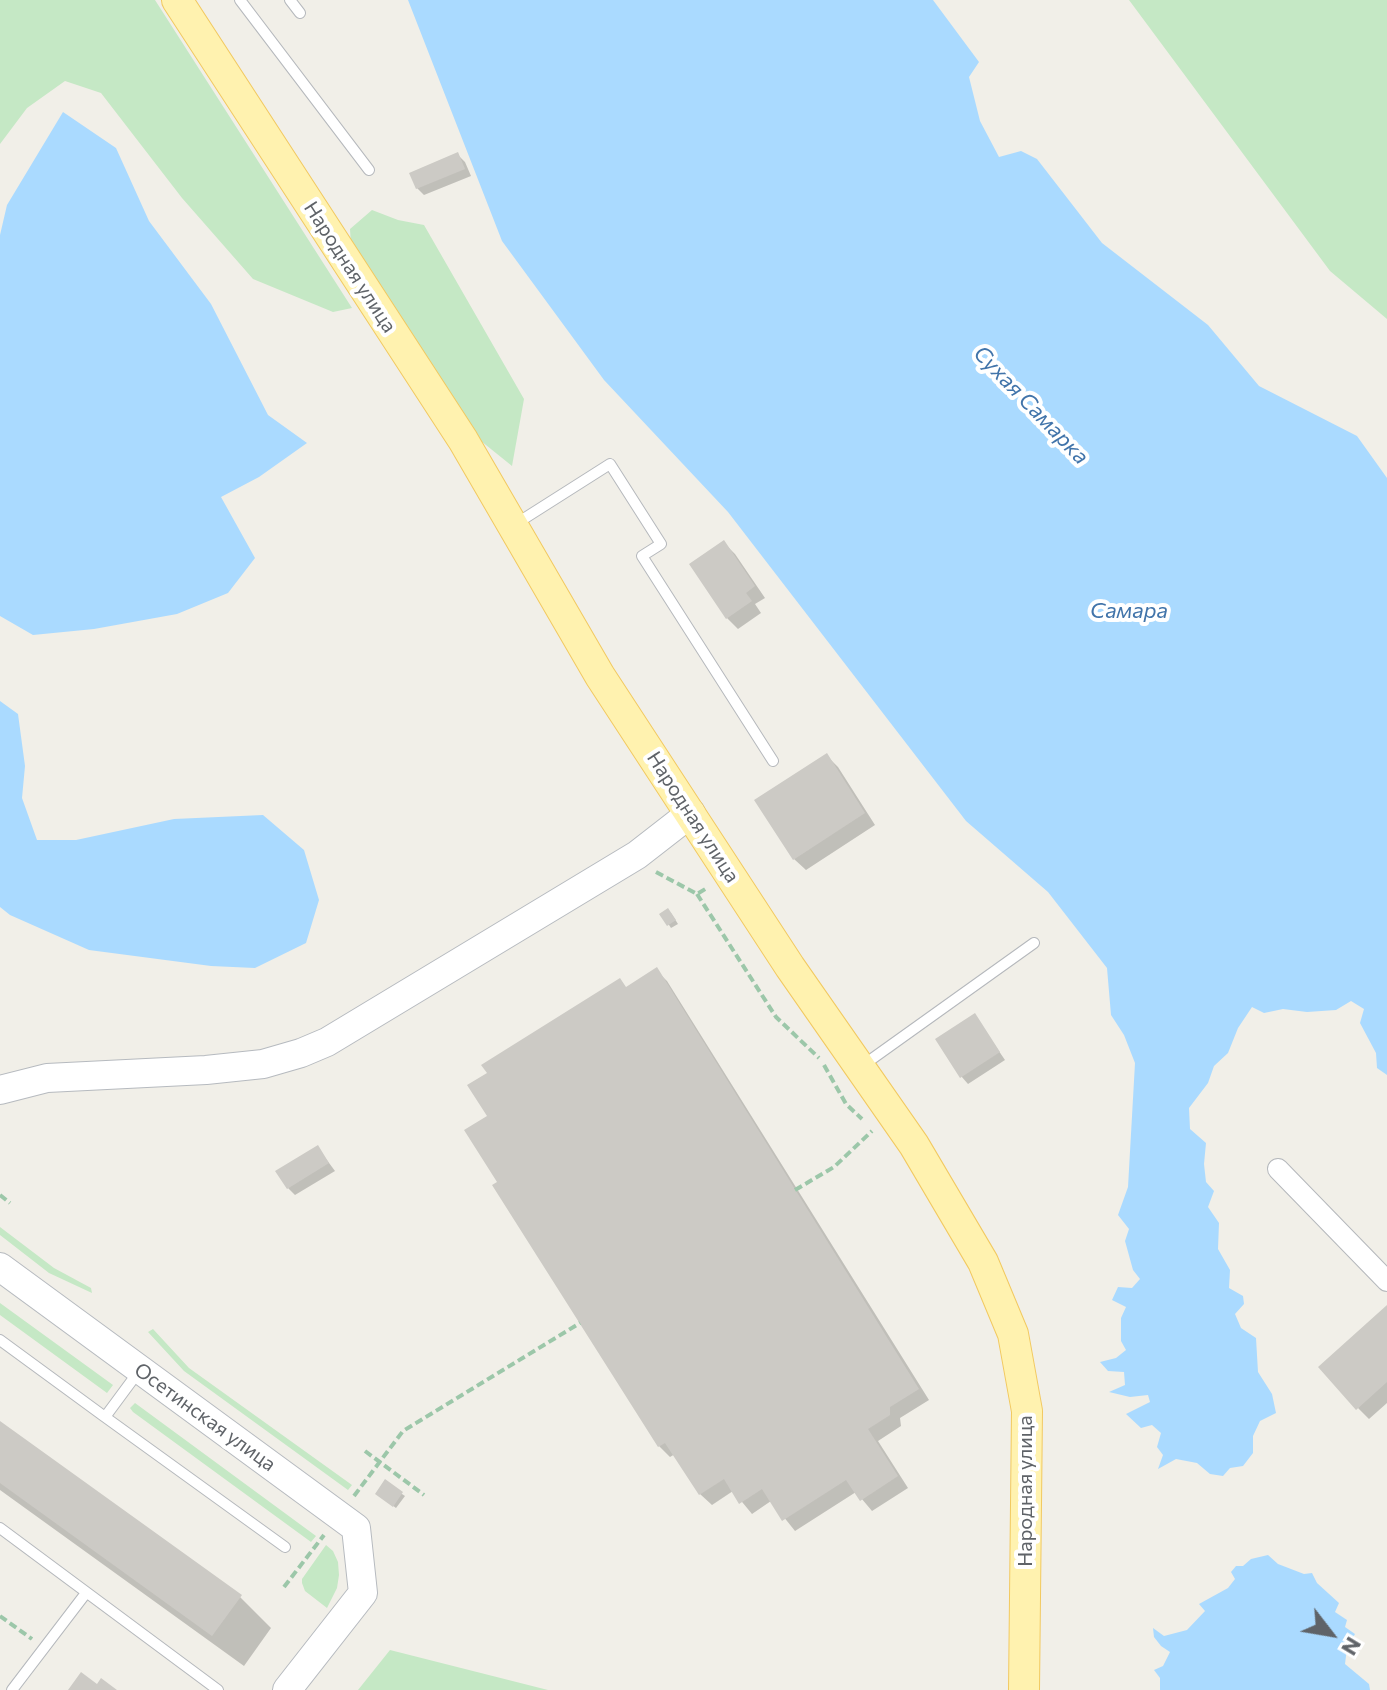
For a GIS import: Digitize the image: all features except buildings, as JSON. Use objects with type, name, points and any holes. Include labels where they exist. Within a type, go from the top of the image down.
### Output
[{"type":"main road","name":"Народная улица","points":[[177,0],[463,440],[600,676],[790,967],[914,1145],[983,1262],[1013,1334],[1027,1411],[1024,1690]]},
{"type":"street","points":[[0,1090],[47,1078],[263,1064],[301,1053],[327,1042],[637,855],[691,813]]},
{"type":"street","points":[[1278,1169],[1387,1281]]},
{"type":"street","name":"Осетинская улица","points":[[0,1267],[356,1528],[363,1593],[287,1690]]},
{"type":"lane","points":[[240,0],[369,170]]},
{"type":"lane","points":[[290,0],[300,13]]},
{"type":"lane","points":[[513,526],[610,464],[661,544],[642,556],[773,761]]},
{"type":"lane","points":[[861,1067],[1034,943]]},
{"type":"lane","points":[[0,1340],[285,1547]]},
{"type":"lane","points":[[105,1417],[141,1370]]},
{"type":"lane","points":[[0,1528],[218,1690]]},
{"type":"lane","points":[[12,1690],[86,1593]]},
{"type":"path","points":[[656,872],[697,894],[776,1017],[820,1059],[846,1104],[882,1137]]},
{"type":"path","points":[[697,894],[730,875]]},
{"type":"path","points":[[795,1190],[834,1167],[873,1129]]},
{"type":"path","points":[[0,1195],[10,1203]]},
{"type":"path","points":[[284,1587],[403,1431],[580,1323]]},
{"type":"path","points":[[365,1451],[424,1495]]},
{"type":"path","points":[[0,1616],[44,1647]]},
{"type":"green space","points":[[0,0],[155,0],[352,308],[333,312],[253,279],[182,198],[101,93],[65,81],[27,108],[0,144]]},
{"type":"green space","points":[[1129,0],[1387,0],[1387,319],[1330,271]]},
{"type":"green space","points":[[372,210],[398,220],[424,225],[524,399],[512,466],[481,441],[351,245],[350,229]]},
{"type":"green space","points":[[0,1227],[54,1268],[91,1288],[92,1293],[49,1273],[0,1235]]},
{"type":"green space","points":[[0,1303],[113,1385],[107,1393],[0,1315]]},
{"type":"green space","points":[[153,1329],[189,1368],[352,1485],[348,1490],[184,1371],[148,1332]]},
{"type":"green space","points":[[135,1403],[316,1536],[311,1542],[133,1412],[130,1408]]},
{"type":"green space","points":[[326,1545],[338,1562],[339,1575],[337,1588],[327,1608],[305,1591],[302,1583]]},
{"type":"green space","points":[[390,1650],[548,1690],[358,1690]]},
{"type":"water","name":"Самара","points":[[408,0],[933,0],[979,62],[969,77],[980,121],[999,157],[1021,151],[1037,159],[1102,243],[1208,325],[1259,386],[1357,436],[1387,478],[1387,1075],[1377,1068],[1376,1053],[1360,1023],[1364,1009],[1351,1001],[1336,1010],[1307,1012],[1283,1009],[1264,1013],[1252,1007],[1238,1028],[1228,1053],[1214,1066],[1208,1083],[1189,1108],[1190,1129],[1206,1143],[1206,1182],[1214,1191],[1208,1207],[1219,1223],[1218,1249],[1230,1270],[1229,1288],[1243,1296],[1244,1304],[1235,1314],[1241,1328],[1256,1338],[1258,1372],[1272,1394],[1276,1413],[1260,1421],[1253,1436],[1253,1453],[1243,1466],[1230,1468],[1223,1476],[1210,1474],[1197,1463],[1176,1459],[1158,1469],[1163,1455],[1157,1447],[1161,1433],[1152,1425],[1141,1428],[1126,1414],[1150,1402],[1148,1395],[1130,1397],[1109,1392],[1125,1385],[1124,1372],[1108,1371],[1100,1362],[1116,1358],[1126,1350],[1121,1341],[1121,1318],[1126,1307],[1112,1300],[1118,1287],[1132,1288],[1140,1279],[1133,1270],[1125,1241],[1129,1229],[1118,1215],[1128,1187],[1135,1063],[1124,1035],[1111,1015],[1107,968],[1048,892],[966,821],[728,512],[604,380],[502,241]]},
{"type":"water","points":[[63,112],[116,148],[149,221],[211,304],[268,415],[307,443],[259,477],[221,497],[255,558],[228,593],[177,614],[94,629],[33,635],[0,616],[0,235],[7,205]]},
{"type":"water","points":[[0,701],[18,714],[25,766],[22,798],[37,840],[76,840],[174,819],[263,815],[304,850],[319,900],[306,943],[255,968],[211,966],[89,950],[10,915],[0,907]]},
{"type":"water","points":[[1268,1555],[1278,1564],[1304,1574],[1312,1573],[1317,1583],[1339,1603],[1335,1612],[1347,1620],[1345,1627],[1355,1634],[1347,1648],[1345,1664],[1369,1684],[1370,1690],[1160,1690],[1160,1678],[1154,1670],[1163,1666],[1170,1652],[1154,1637],[1153,1628],[1164,1636],[1187,1630],[1205,1611],[1199,1604],[1228,1588],[1235,1579],[1231,1572],[1236,1566]]},
{"type":"water label","name":"Сухая Самарка","points":[[1031,405]]}]
